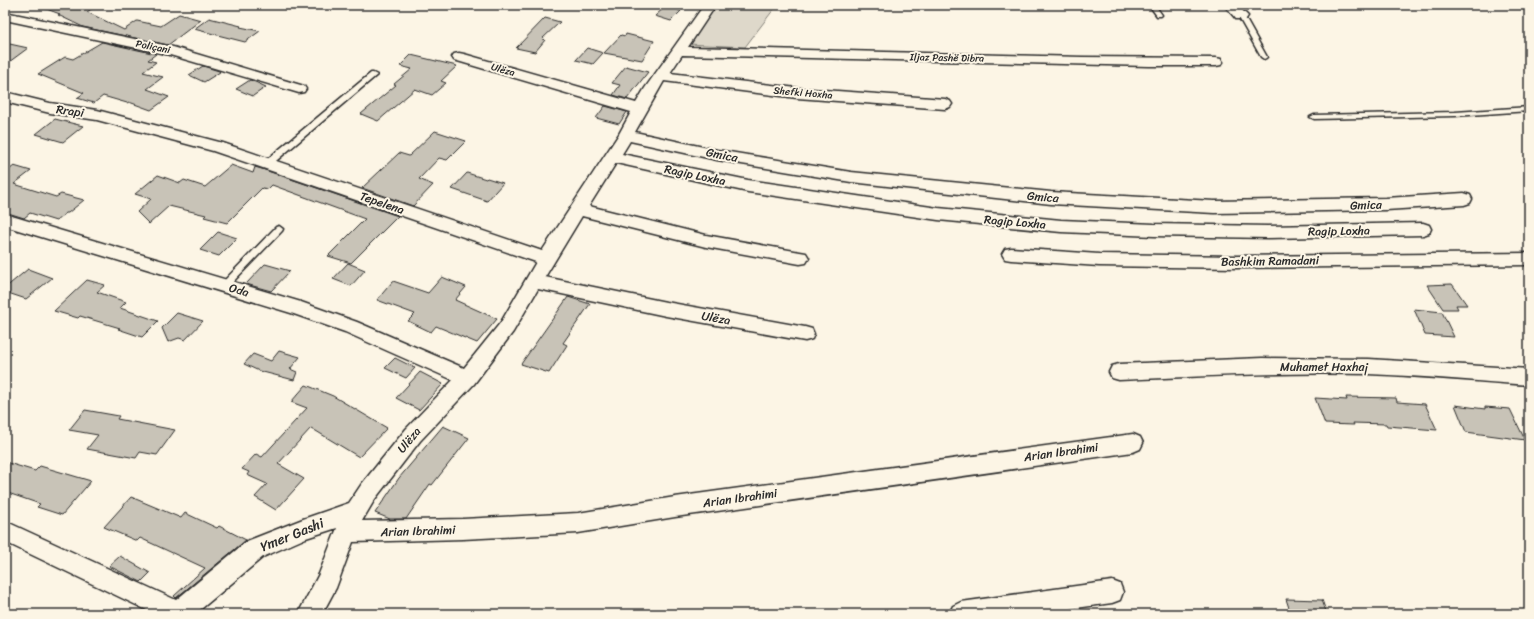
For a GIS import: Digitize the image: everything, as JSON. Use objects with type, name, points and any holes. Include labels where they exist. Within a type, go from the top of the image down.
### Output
[{"type":"street","name":"Ulëza","points":[[310,614],[328,580],[346,532],[356,511],[368,492],[413,435],[466,378],[507,327],[546,259],[626,135],[639,109],[710,5]]},
{"type":"street","points":[[1230,5],[1241,16]]},
{"type":"street","name":"Poliçani","points":[[5,16],[173,51],[299,89]]},
{"type":"street","name":"Iljaz Pashë Dibra","points":[[679,51],[791,52],[1097,62],[1216,62]]},
{"type":"street","name":"Ulëza","points":[[459,57],[639,109]]},
{"type":"street","name":"Shefki Hoxha","points":[[661,76],[797,93],[945,104]]},
{"type":"street","name":"Rrapi","points":[[5,97],[50,108],[98,115],[218,147]]},
{"type":"street","name":"Gmica","points":[[626,135],[717,155],[843,176],[1051,198],[1214,207],[1379,204],[1464,199]]},
{"type":"street","name":"Tepelena","points":[[218,147],[546,259]]},
{"type":"street","name":"Ragip Loxha","points":[[612,157],[762,188],[930,213],[1061,226],[1154,230],[1268,232],[1423,229]]},
{"type":"street","points":[[579,209],[706,241],[800,258]]},
{"type":"street","name":"Oda","points":[[5,220],[295,307],[351,327],[466,378]]},
{"type":"street","name":"Bashkim Ramadani","points":[[1011,254],[1099,260],[1237,262],[1529,259]]},
{"type":"street","name":"Ulëza","points":[[533,281],[666,309],[805,334]]},
{"type":"street","name":"Muhamet Haxhaj","points":[[1119,372],[1196,368],[1349,367],[1405,368],[1529,376]]},
{"type":"street","name":"Arian Ibrahimi","points":[[346,532],[463,529],[578,523],[675,507],[1133,443]]},
{"type":"street","name":"Ymer Gashi","points":[[5,531],[177,614],[255,549],[303,529],[356,511]]},
{"type":"street","points":[[961,614],[1018,609],[1112,592]]},
{"type":"lane","points":[[1152,5],[1159,14]]},
{"type":"lane","points":[[1241,16],[1264,57]]},
{"type":"lane","points":[[267,164],[372,75]]},
{"type":"lane","points":[[1314,117],[1455,114],[1529,109]]},
{"type":"lane","points":[[225,286],[279,229]]},
{"type":"shaded area","points":[[714,5],[777,5],[745,47],[688,44]]},
{"type":"building","points":[[41,5],[97,5],[87,12],[124,30],[137,21],[161,26],[179,14],[201,20],[168,45],[83,27],[58,15],[60,14],[41,7]]},
{"type":"building","points":[[666,6],[681,11],[671,21],[655,16]]},
{"type":"building","points":[[209,18],[260,31],[245,42],[194,29]]},
{"type":"building","points":[[545,18],[560,22],[542,39],[545,40],[535,52],[516,48]]},
{"type":"building","points":[[626,34],[654,41],[642,60],[604,53],[621,35],[625,36]]},
{"type":"building","points":[[102,42],[156,54],[148,60],[156,62],[143,72],[163,77],[147,89],[169,97],[151,110],[129,102],[127,103],[103,96],[94,103],[77,98],[84,93],[38,74],[65,57],[73,59]]},
{"type":"building","points":[[5,43],[28,48],[5,65]]},
{"type":"building","points":[[587,48],[603,53],[593,64],[576,60]]},
{"type":"building","points":[[411,55],[457,66],[441,81],[446,83],[432,95],[415,89],[378,121],[361,114],[396,85],[394,84],[412,69],[400,66]]},
{"type":"building","points":[[203,66],[220,72],[204,82],[189,75]]},
{"type":"building","points":[[626,66],[648,72],[627,99],[613,95],[620,85],[612,83]]},
{"type":"building","points":[[250,80],[266,87],[253,96],[236,89]]},
{"type":"building","points":[[605,106],[627,112],[619,124],[596,118]]},
{"type":"building","points":[[55,119],[83,126],[63,142],[36,134]]},
{"type":"building","points":[[435,131],[466,141],[447,160],[439,158],[419,179],[433,185],[413,206],[362,188],[399,153],[409,156]]},
{"type":"building","points":[[231,165],[253,173],[255,167],[262,169],[398,216],[351,263],[328,256],[365,219],[272,185],[268,189],[262,188],[227,223],[204,217],[206,215],[169,206],[149,224],[137,212],[151,199],[135,194],[158,175],[180,183],[184,180],[205,187]]},
{"type":"building","points":[[14,166],[31,171],[14,184],[56,197],[61,194],[84,200],[56,221],[30,213],[24,218],[5,212],[5,173]]},
{"type":"building","points":[[467,173],[503,183],[487,201],[452,189]]},
{"type":"building","points":[[218,232],[237,238],[219,256],[200,250]]},
{"type":"building","points":[[348,263],[365,270],[351,286],[333,279]]},
{"type":"building","points":[[265,264],[290,271],[271,291],[246,284]]},
{"type":"building","points":[[28,269],[52,278],[26,299],[5,292],[5,288]]},
{"type":"building","points":[[442,277],[466,287],[455,300],[497,319],[477,343],[436,326],[431,332],[408,321],[415,314],[377,300],[393,281],[428,293]]},
{"type":"building","points":[[87,280],[105,285],[97,292],[126,302],[120,308],[158,321],[142,337],[118,329],[120,328],[80,316],[78,318],[54,311]]},
{"type":"building","points":[[1452,284],[1467,305],[1456,305],[1458,309],[1443,309],[1427,285]]},
{"type":"building","points":[[568,297],[590,304],[563,343],[567,345],[549,373],[521,364]]},
{"type":"building","points":[[1414,309],[1442,312],[1454,337],[1425,335]]},
{"type":"building","points":[[177,313],[203,321],[185,340],[179,338],[168,342],[162,328]]},
{"type":"building","points":[[279,351],[300,357],[290,369],[297,372],[294,380],[259,371],[244,364],[253,354],[271,361]]},
{"type":"building","points":[[395,358],[415,368],[406,378],[385,368]]},
{"type":"building","points":[[420,372],[443,384],[419,410],[396,398]]},
{"type":"building","points":[[306,385],[333,396],[387,428],[359,457],[311,428],[278,464],[304,479],[276,510],[255,497],[267,484],[247,475],[249,472],[242,469],[256,454],[262,457],[307,408],[291,402]]},
{"type":"building","points":[[1346,397],[1396,398],[1397,402],[1425,404],[1437,430],[1387,426],[1386,424],[1325,424],[1315,398],[1347,400]]},
{"type":"building","points":[[1455,405],[1485,409],[1485,407],[1510,409],[1525,440],[1466,432]]},
{"type":"building","points":[[85,410],[119,416],[117,419],[175,430],[157,455],[140,452],[136,458],[87,449],[98,435],[69,430]]},
{"type":"building","points":[[443,426],[469,438],[432,485],[430,484],[406,519],[390,519],[375,513],[399,478]]},
{"type":"building","points":[[5,462],[35,471],[40,466],[91,481],[62,515],[37,507],[40,504],[5,492]]},
{"type":"building","points":[[131,497],[181,518],[185,513],[217,528],[219,526],[246,540],[176,598],[174,596],[205,568],[140,538],[137,541],[104,527]]},
{"type":"building","points":[[120,556],[150,573],[141,582],[109,566]]},
{"type":"building","points":[[1286,599],[1322,600],[1327,614],[1291,614]]}]
